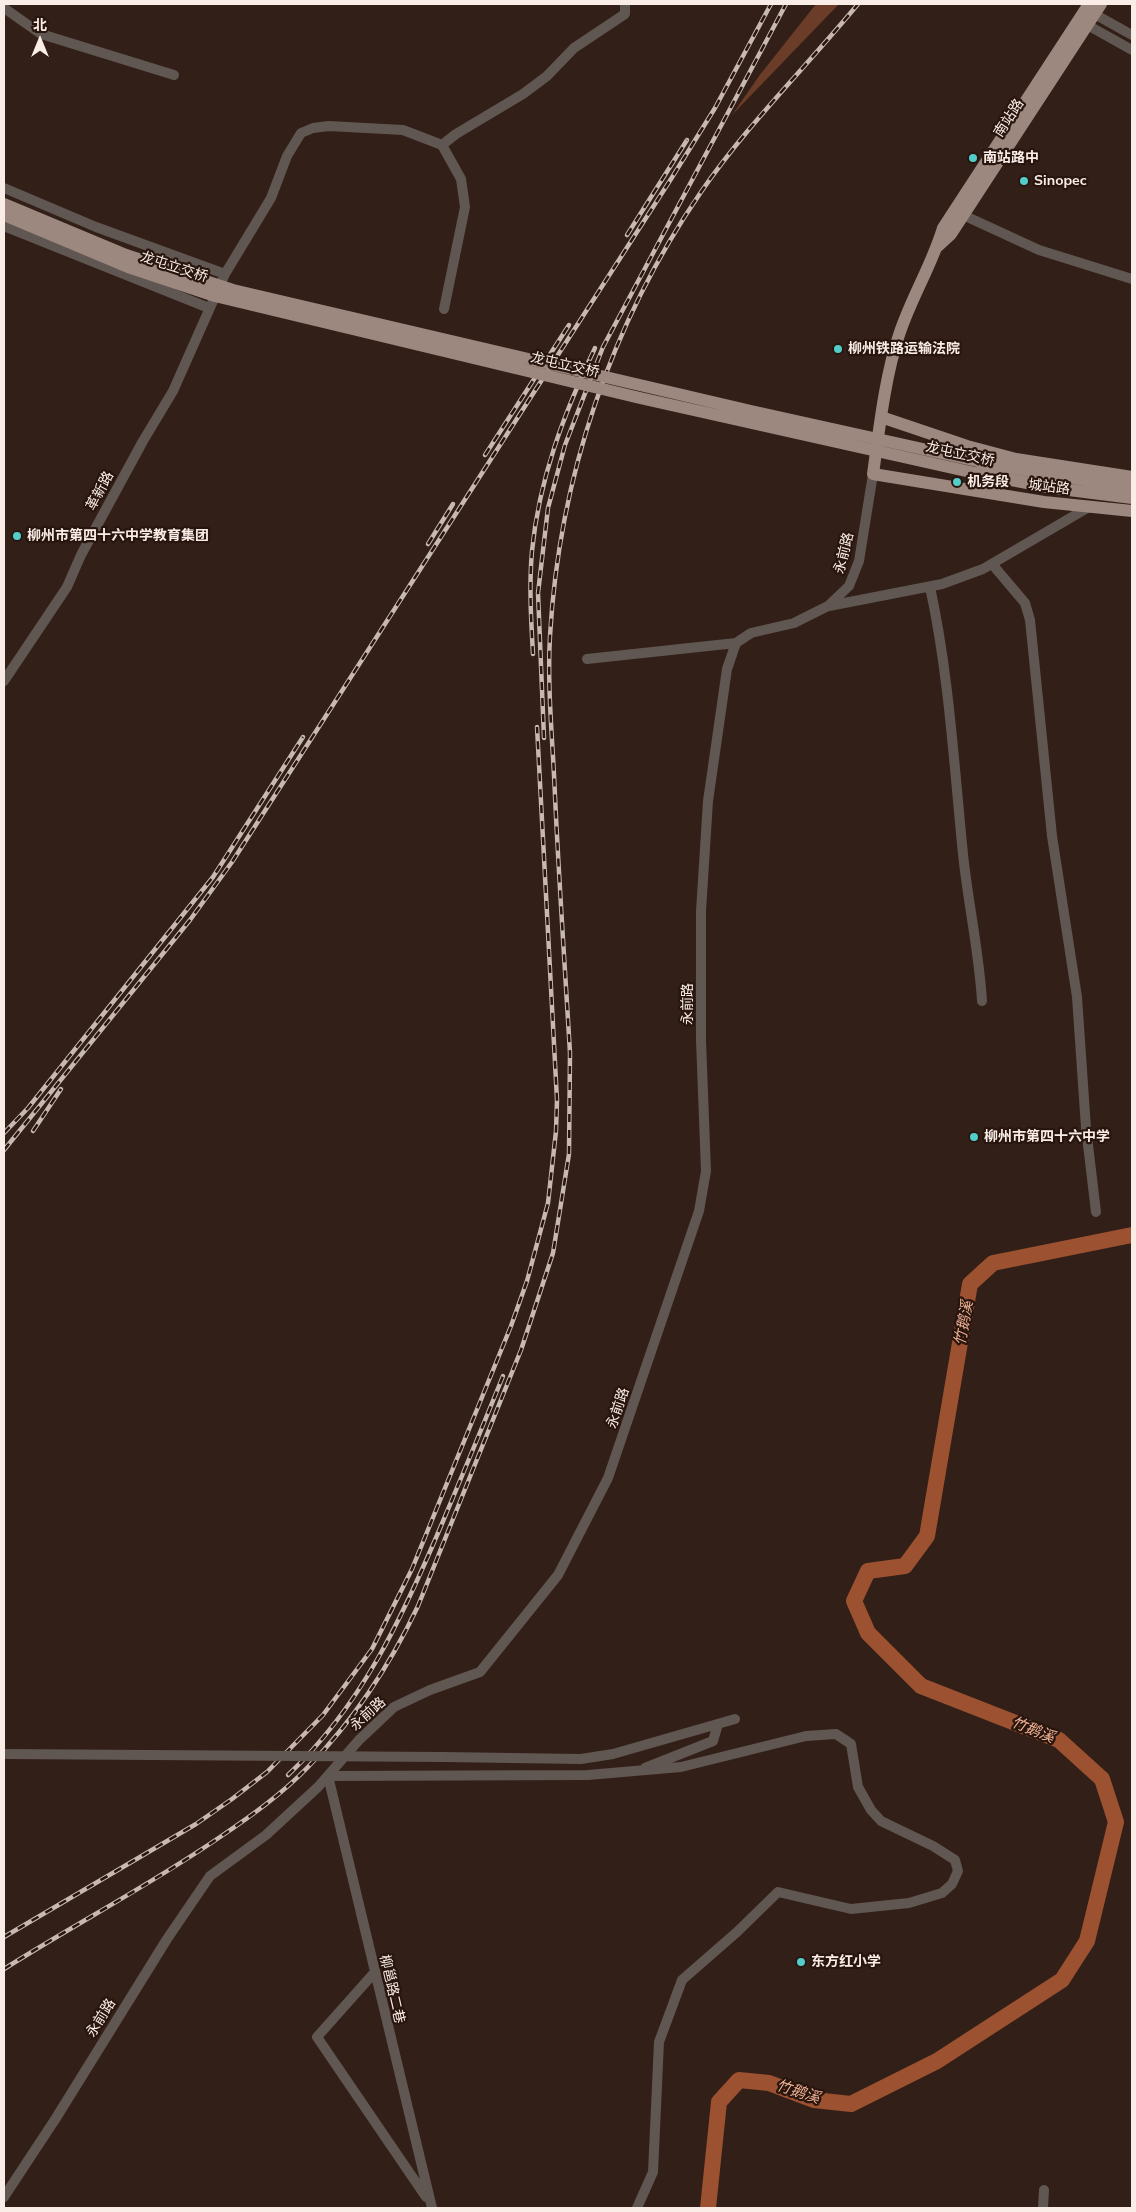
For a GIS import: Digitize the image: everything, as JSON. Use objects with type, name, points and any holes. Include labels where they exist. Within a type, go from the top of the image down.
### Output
[{"type":"main road","name":"南站路","points":[[938,246],[951,234],[1093,7]]},
{"type":"main road","name":"南站路","points":[[873,474],[881,417],[898,336],[918,285],[938,246],[943,228],[1083,23]]},
{"type":"main road","name":"龙屯立交桥","points":[[4,204],[126,255],[233,290],[752,411],[968,459],[1056,476],[1132,486]]},
{"type":"main road","name":"龙屯立交桥","points":[[4,215],[128,267],[215,296],[630,396],[975,473],[1053,488],[1132,498]]},
{"type":"main road","name":"城站路","points":[[881,417],[967,446],[1016,459],[1132,477]]},
{"type":"main road","name":"城站路","points":[[873,474],[942,487],[1132,511]]},
{"type":"street","points":[[444,309],[465,207],[461,179],[442,145],[456,134],[523,94],[547,76],[574,48],[625,14],[625,4]]},
{"type":"street","points":[[1093,7],[1132,35]]},
{"type":"street","points":[[4,8],[41,34],[174,75]]},
{"type":"street","points":[[1083,23],[1132,50]]},
{"type":"street","name":"革新路","points":[[4,681],[67,587],[81,555],[143,441],[173,392],[225,274],[271,198],[287,156],[301,133],[313,128],[329,126],[402,130],[442,145]]},
{"type":"street","points":[[4,188],[96,227],[225,274]]},
{"type":"street","points":[[963,215],[1039,250],[1132,279]]},
{"type":"street","points":[[4,226],[209,308]]},
{"type":"street","name":"永前路","points":[[4,2197],[56,2118],[166,1939],[210,1876],[266,1835],[328,1776],[359,1740],[394,1707],[430,1690],[480,1672],[558,1575],[608,1478],[699,1210],[706,1172],[701,1040],[701,911],[708,801],[727,669],[736,643],[751,633],[794,624],[828,606],[849,586],[858,561],[873,474]]},
{"type":"street","points":[[828,606],[942,584],[992,564],[1089,507]]},
{"type":"street","points":[[992,564],[1025,603],[1030,620],[1052,836],[1077,997],[1086,1128],[1096,1212]]},
{"type":"street","points":[[930,587],[940,632],[963,848],[980,968],[982,1000]]},
{"type":"street","points":[[588,659],[736,643]]},
{"type":"street","points":[[4,1754],[581,1759],[613,1754],[735,1719]]},
{"type":"street","points":[[635,1772],[713,1741],[718,1724]]},
{"type":"street","points":[[328,1776],[588,1775],[635,1772],[682,1767],[806,1736],[836,1734],[850,1744],[858,1787],[871,1810],[881,1821],[933,1846],[955,1860],[958,1871],[952,1884],[942,1892],[909,1903],[850,1908],[778,1892],[737,1932],[682,1980],[659,2042],[653,2172],[637,2208]]},
{"type":"street","name":"柳邕路二巷","points":[[328,1776],[431,2206]]},
{"type":"street","points":[[374,1973],[317,2037],[431,2206]]},
{"type":"street","points":[[1043,2208],[1044,2190]]},
{"type":"shaded area","points":[[816,4],[839,4],[732,115],[759,76]]},
{"type":"waterway","name":"竹鹅溪","points":[[708,2208],[719,2102],[739,2080],[769,2083],[814,2100],[851,2104],[937,2061],[1062,1980],[1087,1941],[1116,1822],[1102,1779],[1059,1740],[921,1686],[868,1633],[854,1601],[868,1571],[905,1566],[927,1536],[970,1284],[993,1263],[1132,1235]]},
{"type":"railway","points":[[4,1150],[190,920],[232,862],[671,179],[715,108],[771,4]]},
{"type":"railway","points":[[544,738],[538,593],[548,508],[565,445],[603,347],[786,4]]},
{"type":"railway","points":[[4,1969],[194,1855],[255,1813],[288,1786],[325,1749],[356,1711],[383,1670],[418,1606],[521,1350],[553,1253],[569,1154],[570,1053],[558,860],[549,656],[555,577],[565,518],[578,461],[595,404],[616,348],[641,294],[669,242],[701,192],[738,143],[858,4]]},
{"type":"railway","points":[[627,235],[687,140]]},
{"type":"railway","points":[[485,455],[569,325]]},
{"type":"railway","points":[[533,654],[531,564],[540,498],[563,422],[595,348]]},
{"type":"railway","points":[[428,544],[453,504]]},
{"type":"railway","points":[[4,1937],[196,1824],[267,1772],[323,1715],[372,1649],[412,1569],[511,1326],[527,1281],[548,1203],[556,1131],[557,1100],[537,727]]},
{"type":"railway","points":[[4,1133],[28,1108],[213,877],[303,737]]},
{"type":"railway","points":[[33,1131],[61,1089]]},
{"type":"railway","points":[[288,1775],[338,1720],[378,1659],[411,1594],[465,1470],[503,1376]]},
{"type":"place","name":"南站路中","points":[[973,158]]},
{"type":"place","name":"Sinopec","points":[[1024,181]]},
{"type":"place","name":"柳州铁路运输法院","points":[[838,349]]},
{"type":"place","name":"机务段","points":[[957,482]]},
{"type":"place","name":"柳州市第四十六中学教育集团","points":[[17,536]]},
{"type":"place","name":"柳州市第四十六中学","points":[[974,1137]]},
{"type":"place","name":"东方红小学","points":[[801,1962]]}]
